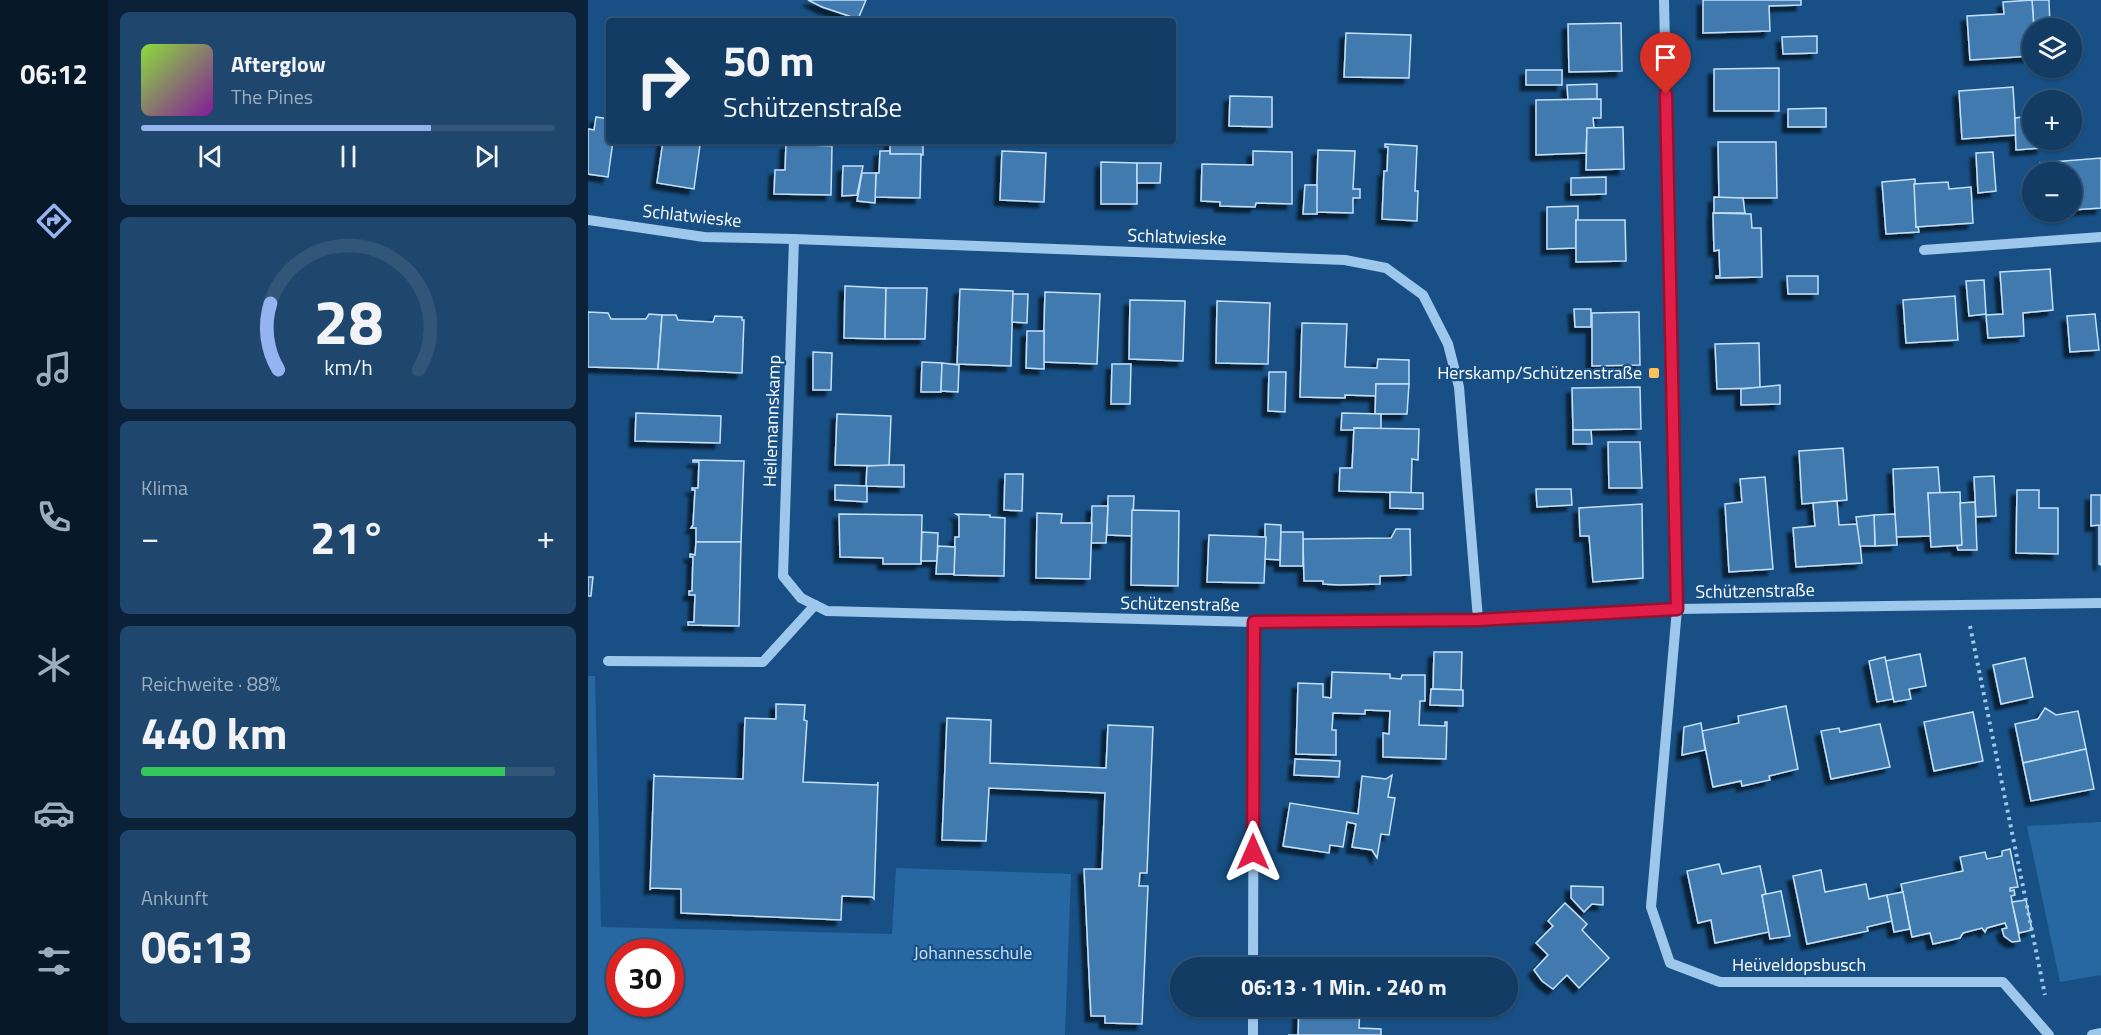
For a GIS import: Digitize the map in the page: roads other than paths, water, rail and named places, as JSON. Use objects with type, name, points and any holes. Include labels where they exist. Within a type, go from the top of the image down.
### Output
[{"type":"street","points":[[1664,0],[1677,609]]},
{"type":"street","name":"Schlatwieske","points":[[588,220],[704,237],[1345,260],[1386,268],[1424,295],[1448,344],[1460,399],[1478,620]]},
{"type":"street","points":[[1924,250],[2101,237]]},
{"type":"street","name":"Heilemannskamp","points":[[794,239],[783,576],[801,598]]},
{"type":"street","name":"Schützenstraße","points":[[801,598],[827,611],[1254,622],[1478,620],[1677,609],[2101,603]]},
{"type":"street","points":[[608,661],[763,662],[815,605]]},
{"type":"street","name":"Heüveldopsbusch","points":[[1677,609],[1651,907],[1670,963],[1720,982],[2002,982],[2049,1035]]},
{"type":"street","points":[[1253,957],[1254,622]]},
{"type":"street","points":[[1253,1017],[1253,1035]]},
{"type":"street","points":[[2092,1035],[2101,1033]]},
{"type":"place","name":"Herskamp/Schützenstraße","points":[[1654,373]]},
{"type":"park label","name":"Johannesschule","points":[[973,953]]}]
